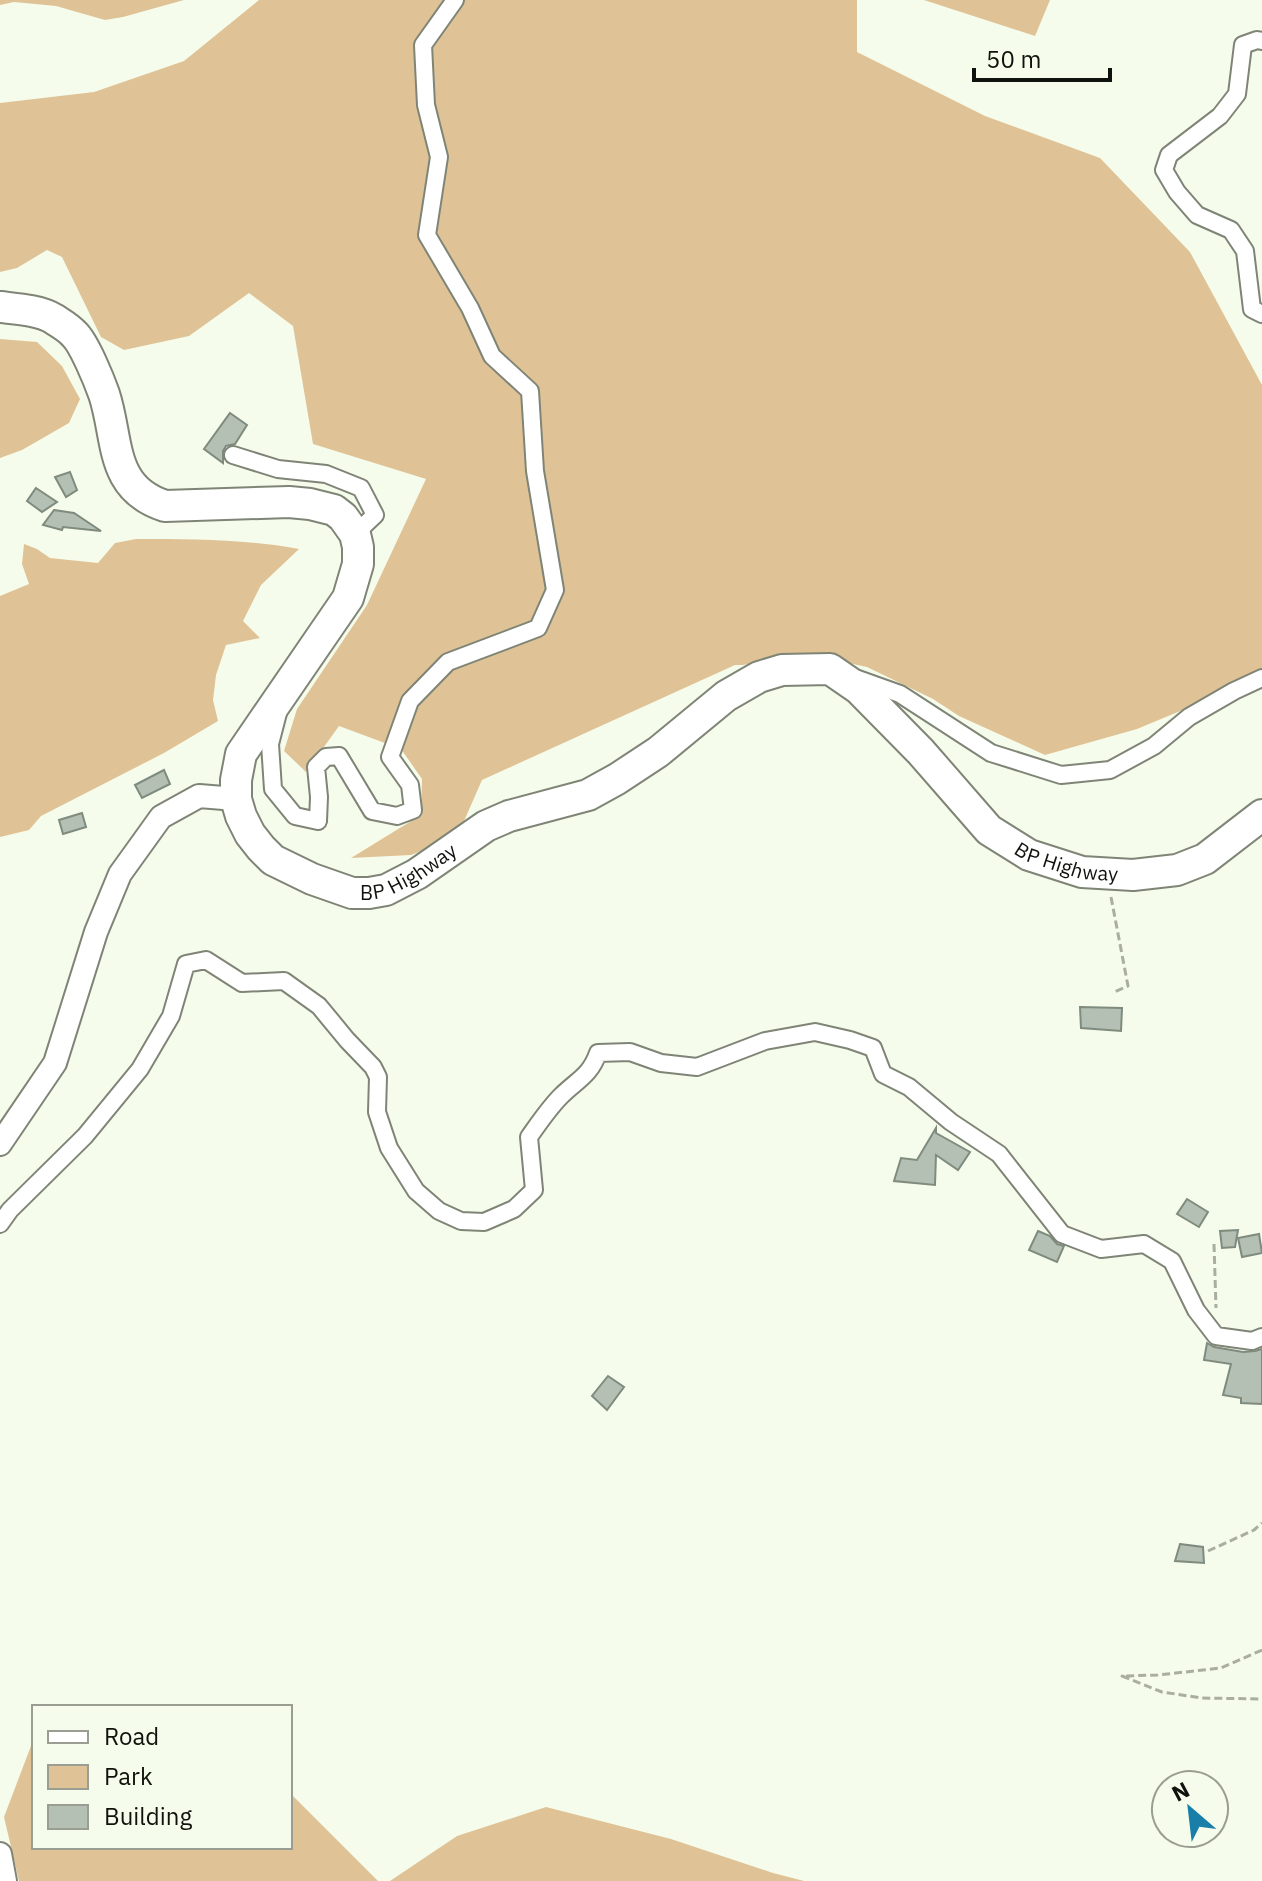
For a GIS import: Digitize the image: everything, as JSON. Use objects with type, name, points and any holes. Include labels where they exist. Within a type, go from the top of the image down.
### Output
[{"type":"highway","points":[[0,307],[52,317],[75,335],[104,395],[116,452],[126,477],[136,491],[149,501],[165,506],[310,504],[334,510],[355,534]]},
{"type":"highway","name":"BP Highway","points":[[355,534],[358,564],[348,598],[241,754],[236,780],[236,799],[241,816],[250,834],[273,860],[312,879],[352,893],[386,890],[417,874],[486,826],[523,812],[588,795],[658,752],[726,696],[759,677],[782,670],[830,669],[859,689],[890,720],[989,830],[1029,855],[1082,872],[1133,875],[1177,870],[1205,859],[1262,815]]},
{"type":"street","points":[[285,691],[270,744],[273,789],[295,816],[318,821],[316,767],[326,757],[339,756],[372,811],[397,816],[413,810],[410,785],[390,757],[410,701],[448,662],[538,628],[555,590],[535,471],[530,391],[492,356],[470,308],[427,235],[439,157],[426,105],[423,45],[455,0]]},
{"type":"street","points":[[1262,41],[1243,45],[1237,94],[1220,116],[1169,155],[1164,170],[1177,192],[1197,215],[1231,230],[1245,251],[1252,309],[1262,314]]},
{"type":"street","points":[[233,455],[278,469],[326,474],[361,488],[375,515],[355,534]]},
{"type":"street","points":[[830,669],[900,694],[991,753],[1061,775],[1110,770],[1154,746],[1189,717],[1262,678]]},
{"type":"street","points":[[0,1144],[55,1063],[96,932],[120,874],[161,817],[199,796],[236,799]]},
{"type":"street","points":[[0,1224],[10,1210],[85,1136],[140,1069],[171,1016],[186,964],[206,960],[242,983],[284,981],[319,1006],[373,1067],[378,1077],[377,1112],[399,1167],[416,1191],[439,1211],[461,1221],[484,1222],[514,1209],[534,1190],[529,1137],[561,1096],[586,1075],[598,1053],[630,1052],[661,1063],[697,1067],[765,1041],[815,1032],[873,1048],[883,1074],[909,1087],[951,1122],[999,1154],[1062,1234],[1101,1249],[1144,1244],[1172,1261],[1196,1310],[1216,1336],[1252,1341],[1262,1337]]},
{"type":"street","points":[[0,1854],[5,1881]]},
{"type":"path","points":[[1108,874],[1128,986],[1112,993]]},
{"type":"path","points":[[1214,1244],[1216,1336]]},
{"type":"path","points":[[1208,1551],[1254,1530],[1262,1523]]},
{"type":"path","points":[[1262,1650],[1221,1668],[1122,1676],[1162,1692],[1202,1698],[1262,1699]]},
{"type":"green space","points":[[0,0],[184,0],[105,20],[56,6],[14,2],[0,5]]},
{"type":"green space","points":[[259,0],[857,0],[857,52],[985,116],[1100,158],[1190,252],[1262,385],[1262,677],[1137,729],[1045,755],[959,716],[933,699],[867,667],[802,653],[735,665],[482,780],[457,837],[411,855],[351,858],[421,815],[422,779],[401,749],[339,726],[306,772],[284,751],[297,709],[367,605],[426,479],[313,444],[293,326],[249,293],[189,336],[124,350],[101,337],[62,257],[47,250],[17,268],[0,272],[0,103],[94,92],[184,61]]},
{"type":"green space","points":[[924,0],[1050,0],[1035,36]]},
{"type":"green space","points":[[0,339],[37,342],[62,366],[80,399],[69,423],[22,450],[0,458]]},
{"type":"green space","points":[[136,539],[238,541],[299,549],[261,585],[243,621],[260,638],[226,645],[216,675],[213,700],[218,721],[164,753],[41,816],[29,830],[0,837],[0,596],[29,584],[22,564],[24,544],[50,558],[98,563],[115,543]]},
{"type":"green space","points":[[32,1743],[32,1849],[292,1849],[292,1795],[378,1881],[19,1881],[4,1817]]},
{"type":"green space","points":[[546,1807],[671,1839],[804,1881],[390,1881],[457,1836]]},
{"type":"building","points":[[230,413],[247,425],[235,444],[226,446],[223,463],[204,449]]},
{"type":"building","points":[[70,472],[77,490],[66,497],[55,477]]},
{"type":"building","points":[[36,488],[57,502],[42,512],[27,501]]},
{"type":"building","points":[[54,510],[74,513],[101,531],[63,527],[62,530],[43,525]]},
{"type":"building","points":[[164,770],[170,784],[142,798],[135,785]]},
{"type":"building","points":[[82,813],[86,827],[63,834],[59,820]]},
{"type":"building","points":[[1080,1007],[1122,1008],[1121,1031],[1081,1028]]},
{"type":"building","points":[[936,1128],[936,1133],[970,1152],[958,1170],[936,1155],[935,1185],[894,1181],[901,1158],[917,1160]]},
{"type":"building","points":[[1187,1199],[1208,1212],[1199,1227],[1177,1214]]},
{"type":"building","points":[[1238,1230],[1235,1247],[1222,1248],[1220,1231]]},
{"type":"building","points":[[1038,1231],[1064,1246],[1057,1262],[1029,1250]]},
{"type":"building","points":[[1259,1234],[1262,1253],[1242,1257],[1238,1238]]},
{"type":"building","points":[[1207,1343],[1243,1352],[1262,1349],[1262,1404],[1241,1403],[1241,1398],[1223,1395],[1231,1364],[1204,1360]]},
{"type":"building","points":[[608,1376],[624,1387],[607,1410],[592,1396]]},
{"type":"building","points":[[1180,1544],[1203,1547],[1204,1563],[1175,1561]]}]
